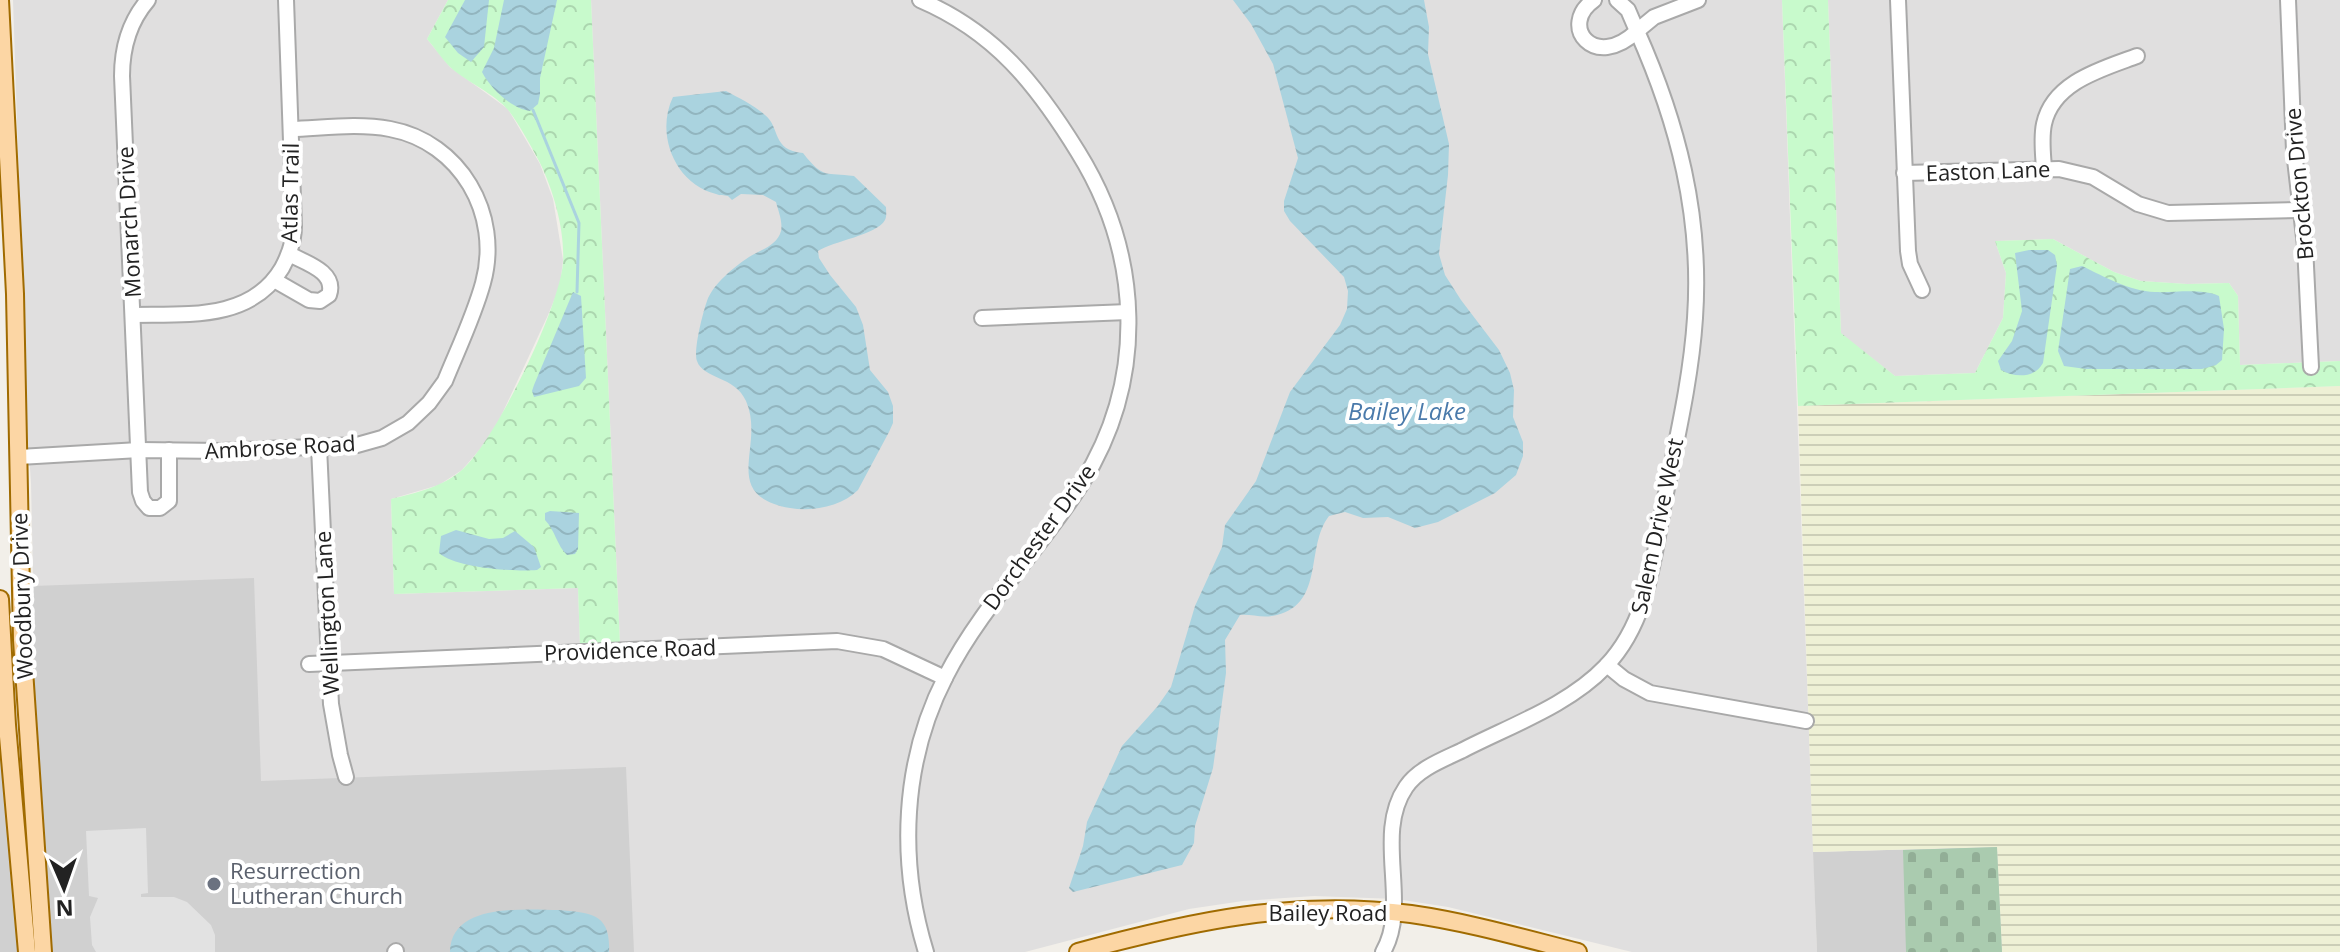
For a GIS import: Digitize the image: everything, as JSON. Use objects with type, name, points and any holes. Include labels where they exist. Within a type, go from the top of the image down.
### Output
[{"type":"main road","name":"Woodbury Drive","points":[[0,0],[13,241],[23,653],[43,952]]},
{"type":"main road","name":"Woodbury Drive","points":[[0,599],[7,725],[27,952]]},
{"type":"main road","name":"Bailey Road","points":[[1078,952],[1228,916],[1306,910],[1392,912],[1458,923],[1578,952]]},
{"type":"street","name":"Atlas Trail","points":[[133,315],[221,311],[245,303],[274,280],[289,254],[294,226],[286,0]]},
{"type":"street","name":"Dorchester Drive","points":[[920,0],[964,22],[996,47],[1017,66],[1051,108],[1085,163],[1106,206],[1124,263],[1128,312],[1128,345],[1122,385],[1098,456],[1066,506],[974,627],[945,678],[922,737],[909,804],[910,884],[926,952]]},
{"type":"street","points":[[1594,0],[1586,6],[1580,20],[1583,36],[1602,49],[1617,46],[1654,17],[1698,0]]},
{"type":"street","name":"Salem Drive West","points":[[1383,952],[1390,938],[1394,815],[1400,796],[1411,780],[1432,765],[1592,680],[1607,665],[1635,625],[1647,592],[1689,371],[1696,311],[1695,239],[1682,156],[1662,90],[1628,10],[1617,0]]},
{"type":"street","points":[[1898,0],[1909,258],[1922,290]]},
{"type":"street","name":"Brockton Drive","points":[[2288,0],[2294,151],[2306,258],[2311,367]]},
{"type":"street","name":"Monarch Drive","points":[[138,4],[122,61],[141,497],[146,505],[154,509],[166,506],[171,496],[169,450]]},
{"type":"street","points":[[2044,168],[2044,124],[2056,99],[2089,75],[2137,56]]},
{"type":"street","name":"Ambrose Road","points":[[19,457],[139,450],[357,445],[382,438],[419,414],[437,394],[483,284],[487,262],[487,236],[482,209],[469,182],[449,157],[423,139],[407,133],[371,126],[291,129]]},
{"type":"street","name":"Easton Lane","points":[[1904,173],[2063,169],[2089,175],[2138,204],[2168,213],[2301,210]]},
{"type":"street","points":[[274,280],[309,300],[320,301],[329,295],[331,286],[328,276],[289,254]]},
{"type":"street","points":[[982,318],[1128,312]]},
{"type":"street","name":"Wellington Lane","points":[[319,447],[329,664],[334,725],[346,777]]},
{"type":"street","name":"Providence Road","points":[[309,664],[837,641],[883,649],[945,678]]},
{"type":"street","points":[[1607,665],[1624,679],[1650,693],[1806,721]]},
{"type":"shaded area","points":[[13,0],[448,0],[427,39],[450,67],[508,109],[540,164],[553,199],[563,260],[560,286],[548,315],[496,427],[481,448],[462,470],[439,485],[391,499],[394,594],[578,588],[580,645],[620,644],[591,0],[1782,0],[1817,952],[1632,952],[1448,907],[1396,899],[1314,896],[1189,909],[1025,952],[50,952],[31,617],[31,483]]},
{"type":"shaded area","points":[[1828,0],[2340,0],[2340,361],[2240,365],[2238,296],[2229,283],[2141,281],[2114,272],[2053,239],[1995,241],[2006,273],[2003,318],[1975,373],[1895,376],[1841,334]]},
{"type":"shaded area","points":[[254,578],[261,781],[626,767],[634,952],[50,952],[31,615],[33,586]]},
{"type":"shaded area","points":[[0,645],[27,952],[0,952]]},
{"type":"shaded area","points":[[146,828],[148,893],[141,894],[141,897],[174,897],[187,902],[211,925],[215,935],[215,952],[96,952],[92,945],[90,917],[98,898],[89,896],[86,831]]},
{"type":"shaded area","points":[[1997,847],[2002,952],[1817,952],[1813,852]]},
{"type":"green space","points":[[448,0],[591,0],[620,644],[580,646],[578,588],[394,594],[391,499],[447,480],[463,469],[477,453],[509,402],[539,340],[559,284],[563,263],[560,225],[550,186],[521,130],[503,105],[450,67],[427,39]]},
{"type":"green space","points":[[1782,0],[1828,0],[1841,333],[1895,376],[1975,373],[2003,318],[2006,273],[1995,241],[2053,239],[2114,272],[2141,281],[2229,283],[2238,296],[2240,365],[2340,361],[2340,386],[1798,406]]},
{"type":"green space","points":[[2340,386],[2340,952],[2002,952],[1997,847],[1813,852],[1798,406]]},
{"type":"green space","points":[[1997,847],[2002,952],[1906,952],[1903,850]]},
{"type":"water","points":[[465,0],[489,0],[484,47],[471,62],[458,53],[445,37]]},
{"type":"water","points":[[504,0],[557,0],[540,78],[538,104],[530,111],[502,97],[482,72],[494,48]]},
{"type":"water","name":"Bailey Lake","points":[[1233,0],[1424,0],[1429,27],[1428,54],[1449,144],[1439,254],[1445,275],[1499,350],[1510,373],[1514,390],[1513,417],[1523,442],[1523,456],[1516,475],[1495,493],[1438,522],[1415,528],[1388,517],[1363,518],[1345,512],[1329,516],[1322,529],[1308,587],[1302,599],[1292,609],[1277,615],[1240,615],[1225,640],[1226,673],[1213,768],[1195,826],[1194,843],[1182,865],[1073,892],[1069,888],[1083,846],[1087,822],[1122,746],[1171,687],[1195,606],[1222,547],[1225,525],[1256,481],[1290,392],[1340,325],[1347,309],[1348,291],[1344,277],[1284,211],[1284,201],[1298,158],[1273,64],[1251,24]]},
{"type":"water","points":[[726,91],[765,115],[786,148],[803,153],[821,171],[854,176],[886,207],[886,218],[873,230],[818,251],[830,275],[856,307],[863,325],[870,370],[888,392],[893,406],[893,423],[858,490],[844,500],[827,506],[790,508],[768,502],[756,492],[748,466],[751,418],[746,401],[735,387],[700,367],[697,361],[699,331],[710,295],[731,271],[776,240],[781,227],[776,202],[763,195],[741,194],[732,200],[702,188],[689,180],[672,156],[666,126],[673,97]]},
{"type":"water","points":[[2048,250],[2055,255],[2057,265],[2043,363],[2035,372],[2018,375],[2001,370],[1998,361],[2012,341],[2022,311],[2015,253]]},
{"type":"water","points":[[2082,266],[2136,289],[2204,292],[2219,296],[2224,329],[2222,360],[2202,369],[2086,369],[2064,366],[2058,351],[2070,269]]},
{"type":"water","points":[[573,292],[581,296],[586,378],[579,386],[534,397],[534,385]]},
{"type":"water","points":[[545,513],[579,513],[578,549],[575,554],[567,555],[545,520]]},
{"type":"water","points":[[456,530],[489,539],[503,538],[515,531],[534,547],[541,567],[537,570],[500,569],[447,558],[439,553],[441,536]]},
{"type":"water","points":[[510,910],[559,910],[589,914],[602,922],[607,929],[609,952],[450,952],[454,936],[463,924],[476,917]]},
{"type":"waterway","points":[[533,110],[579,223],[577,292]]},
{"type":"place","name":"Resurrection Lutheran Church","points":[[214,884]]}]
